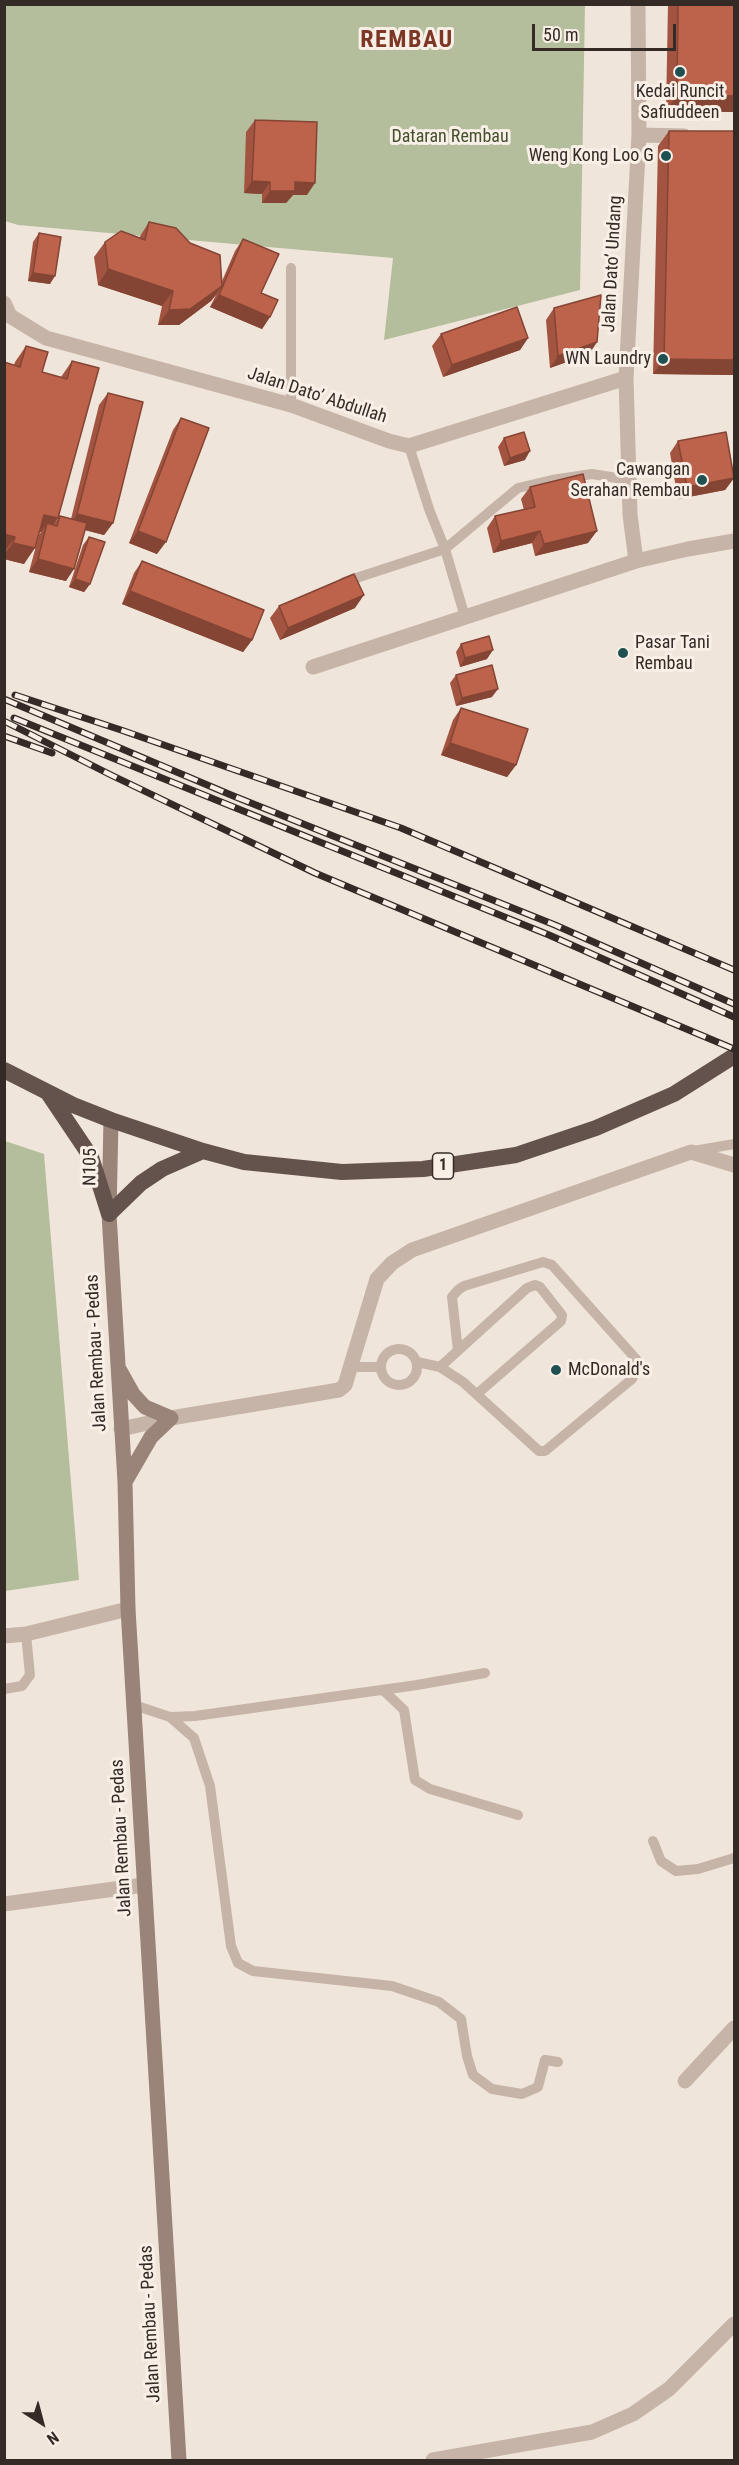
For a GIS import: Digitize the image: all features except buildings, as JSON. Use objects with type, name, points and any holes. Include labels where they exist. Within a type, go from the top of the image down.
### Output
[{"type":"highway","name":"1","points":[[4,1070],[111,1120],[203,1151],[244,1162],[342,1172],[423,1169],[516,1155],[596,1128],[674,1094],[735,1056]]},
{"type":"highway","points":[[47,1092],[91,1157],[109,1214],[141,1183],[162,1169],[203,1151]]},
{"type":"main road","name":"N105","points":[[109,1214],[111,1120]]},
{"type":"main road","name":"Jalan Rembau - Pedas","points":[[109,1214],[116,1364],[125,1482],[128,1609],[179,2460]]},
{"type":"main road","points":[[116,1364],[133,1394],[145,1407],[171,1418],[150,1437],[125,1482]]},
{"type":"street","name":"Jalan Dato’ Undang","points":[[636,561],[630,515],[626,378],[639,135],[638,4]]},
{"type":"street","points":[[639,135],[699,136]]},
{"type":"street","name":"Jalan Dato’ Abdullah","points":[[6,312],[46,338],[291,405],[389,441],[409,446]]},
{"type":"street","points":[[409,446],[626,378]]},
{"type":"street","points":[[313,667],[636,561],[735,541]]},
{"type":"street","points":[[121,1429],[171,1418],[331,1392],[345,1385],[377,1279],[392,1263],[412,1250],[692,1152],[735,1165]]},
{"type":"street","points":[[4,1636],[26,1634],[128,1609]]},
{"type":"street","points":[[4,1905],[144,1886]]},
{"type":"street","points":[[685,2081],[735,2028]]},
{"type":"street","points":[[434,2460],[592,2432],[633,2414],[669,2389],[735,2324]]},
{"type":"lane","points":[[291,268],[291,405]]},
{"type":"lane","points":[[409,446],[429,509],[445,549],[465,617]]},
{"type":"lane","points":[[329,588],[445,549],[518,488],[592,474],[629,480]]},
{"type":"lane","points":[[692,1152],[735,1144]]},
{"type":"lane","points":[[417,1362],[440,1367],[477,1394],[539,1451],[545,1451],[632,1379],[639,1366],[636,1359],[552,1265],[543,1262],[464,1286],[458,1290],[452,1297],[458,1351]]},
{"type":"lane","points":[[440,1367],[527,1288],[535,1285],[540,1287],[562,1315],[557,1327],[477,1394]]},
{"type":"lane","points":[[400,1349],[412,1354],[417,1362],[415,1374],[411,1380],[398,1384],[386,1379],[381,1367],[387,1354],[400,1349]]},
{"type":"lane","points":[[351,1367],[381,1367]]},
{"type":"lane","points":[[4,1689],[22,1686],[30,1675],[26,1634]]},
{"type":"lane","points":[[134,1706],[170,1717],[195,1716],[383,1690],[485,1673]]},
{"type":"lane","points":[[383,1690],[404,1710],[415,1780],[430,1789],[518,1815]]},
{"type":"lane","points":[[170,1717],[194,1738],[210,1785],[231,1946],[238,1963],[253,1971],[392,1986],[439,2002],[461,2019],[467,2056],[473,2075],[492,2089],[522,2094],[538,2087],[545,2060],[558,2062]]},
{"type":"lane","points":[[653,1841],[660,1861],[676,1871],[698,1869],[735,1858]]},
{"type":"green space","name":"Dataran Rembau","points":[[4,5],[585,5],[580,290],[384,340],[393,258],[18,225],[5,221]]},
{"type":"green space","points":[[5,1141],[44,1154],[79,1580],[5,1591]]},
{"type":"railway","points":[[15,695],[401,828],[734,970]]},
{"type":"railway","points":[[4,699],[231,795],[555,925],[734,1004]]},
{"type":"railway","points":[[14,718],[549,935],[734,1017]]},
{"type":"railway","points":[[4,721],[315,873],[734,1049]]},
{"type":"railway","points":[[4,736],[52,753]]},
{"type":"place","name":"Kedai Runcit Safiuddeen","points":[[680,72]]},
{"type":"place","name":"Weng Kong Loo G","points":[[666,156]]},
{"type":"place","name":"WN Laundry","points":[[663,359]]},
{"type":"place","name":"Cawangan Serahan Rembau","points":[[702,480]]},
{"type":"place","name":"Pasar Tani Rembau","points":[[623,653]]},
{"type":"place","name":"McDonald's","points":[[556,1370]]},
{"type":"district","name":"REMBAU","points":[[407,41]]}]
